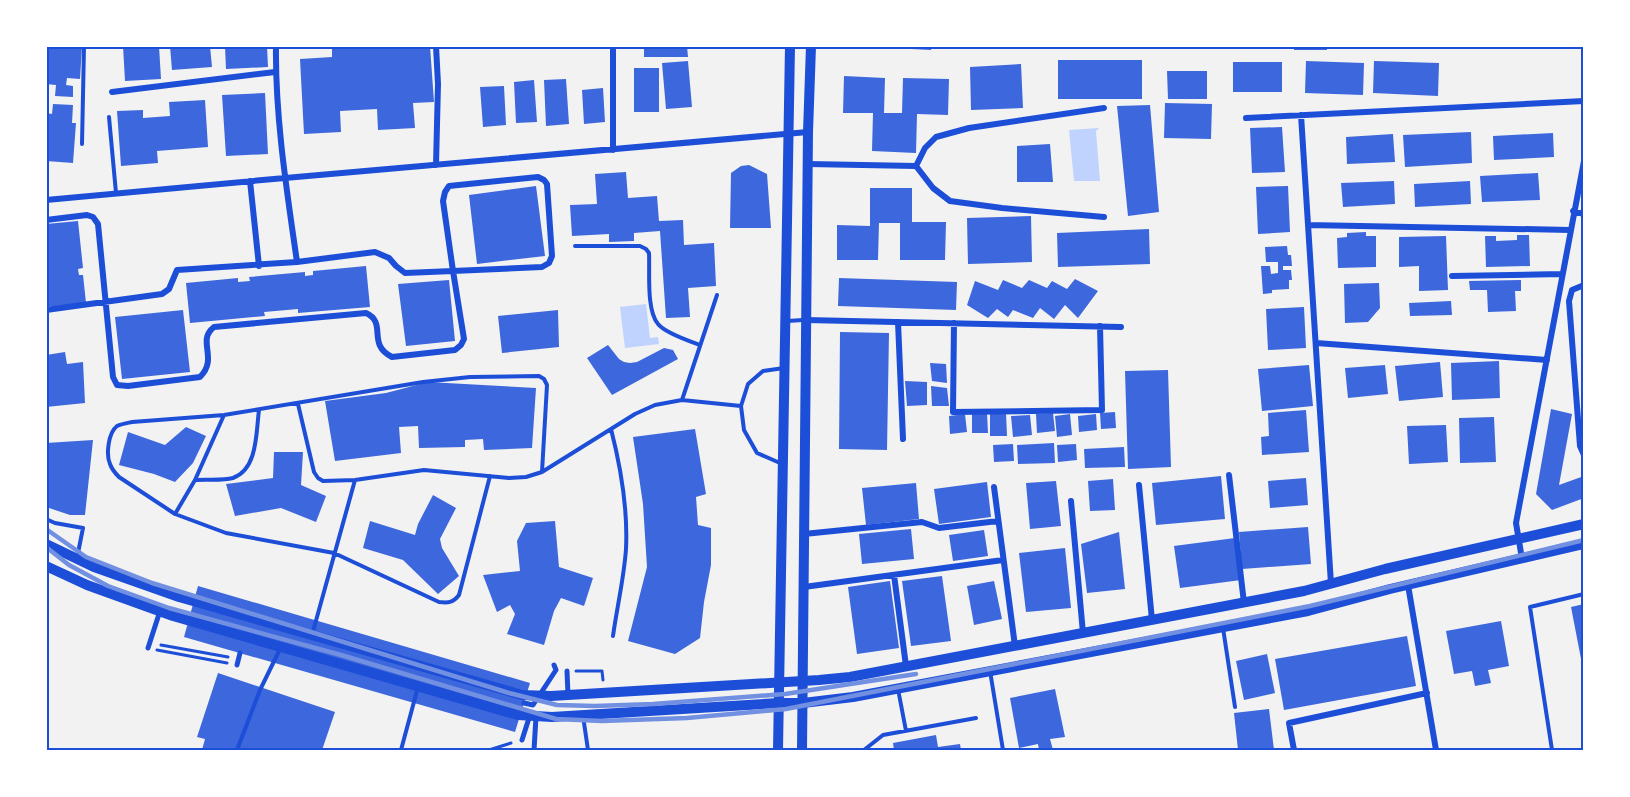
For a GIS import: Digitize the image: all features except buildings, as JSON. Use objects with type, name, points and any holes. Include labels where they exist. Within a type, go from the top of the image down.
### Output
[{"type":"main road","points":[[778,750],[790,46]]},
{"type":"main road","points":[[802,750],[808,132],[811,46]]},
{"type":"main road","points":[[46,544],[121,577],[179,597],[522,695],[537,697],[850,677],[1304,591],[1385,569],[1584,524]]},
{"type":"main road","points":[[46,566],[87,585],[160,612],[518,715],[536,717],[803,703],[853,697],[1308,611],[1584,544]]},
{"type":"street","points":[[276,46],[285,178],[297,262]]},
{"type":"street","points":[[436,46],[438,84],[436,165]]},
{"type":"street","points":[[613,46],[613,150]]},
{"type":"street","points":[[112,92],[276,72]]},
{"type":"street","points":[[1246,118],[1584,101]]},
{"type":"street","points":[[916,166],[925,148],[936,137],[969,128],[1104,108]]},
{"type":"street","points":[[1300,115],[1331,584]]},
{"type":"street","points":[[46,200],[808,132]]},
{"type":"street","points":[[1523,559],[1516,523],[1584,161]]},
{"type":"street","points":[[808,164],[916,166]]},
{"type":"street","points":[[916,166],[933,188],[950,201],[1104,217]]},
{"type":"street","points":[[46,219],[87,215],[93,217],[98,224],[105,303],[113,377],[117,385],[128,386],[200,377],[207,370],[208,331],[214,327],[366,313],[372,316],[377,324],[379,347],[392,357],[455,350],[464,339],[453,271],[443,201],[448,186],[538,177],[544,180],[552,256],[549,263],[542,267],[453,271],[405,273],[389,258],[375,252],[259,266],[177,270],[170,289],[162,294],[105,303],[46,310]]},
{"type":"street","points":[[250,181],[259,266]]},
{"type":"street","points":[[1574,211],[1584,214]]},
{"type":"street","points":[[1308,225],[1570,230]]},
{"type":"street","points":[[1452,276],[1562,274]]},
{"type":"street","points":[[1584,285],[1572,290],[1569,301],[1580,446],[1584,455]]},
{"type":"street","points":[[806,320],[1121,327]]},
{"type":"street","points":[[898,322],[903,439]]},
{"type":"street","points":[[954,323],[953,412],[1101,411],[1100,326]]},
{"type":"street","points":[[1316,343],[1547,360]]},
{"type":"street","points":[[1229,475],[1244,603]]},
{"type":"street","points":[[1139,485],[1152,620]]},
{"type":"street","points":[[994,487],[1015,646]]},
{"type":"street","points":[[1071,501],[1083,633]]},
{"type":"street","points":[[804,534],[922,522],[939,528],[998,521]]},
{"type":"street","points":[[804,587],[1003,560]]},
{"type":"street","points":[[894,575],[906,666]]},
{"type":"street","points":[[1408,585],[1436,750]]},
{"type":"street","points":[[149,645],[160,612]]},
{"type":"street","points":[[522,740],[533,705],[556,670],[554,665]]},
{"type":"street","points":[[567,671],[568,695]]},
{"type":"street","points":[[1294,750],[1289,723],[1427,693]]},
{"type":"street","points":[[524,703],[533,705]]},
{"type":"street","points":[[536,717],[536,746]]},
{"type":"lane","points":[[82,144],[84,46]]},
{"type":"lane","points":[[109,117],[116,194]]},
{"type":"lane","points":[[575,246],[640,246],[646,249],[649,253],[651,311],[658,324],[682,339],[700,345]]},
{"type":"lane","points":[[682,400],[717,295]]},
{"type":"lane","points":[[786,321],[806,320]]},
{"type":"lane","points":[[784,464],[757,453],[744,430],[741,406],[748,384],[763,371],[785,368]]},
{"type":"lane","points":[[490,476],[459,595],[448,603],[439,602],[334,553],[226,533],[175,514],[119,477],[111,469],[108,461],[114,428],[132,422],[224,415],[423,382],[470,377],[539,376],[544,379],[547,386],[542,472]]},
{"type":"lane","points":[[298,404],[314,472],[323,481],[355,480],[424,470],[509,478],[526,477],[542,472],[635,414],[655,405],[682,400],[741,406]]},
{"type":"lane","points":[[195,480],[231,478],[245,472],[252,459],[259,410]]},
{"type":"lane","points":[[175,514],[195,480],[224,415]]},
{"type":"lane","points":[[611,429],[625,497],[626,548],[613,636]]},
{"type":"lane","points":[[312,635],[355,480]]},
{"type":"lane","points":[[46,519],[82,528],[77,559]]},
{"type":"lane","points":[[1552,750],[1530,607],[1584,594]]},
{"type":"lane","points":[[1222,627],[1235,707]]},
{"type":"lane","points":[[237,750],[260,690],[281,647]]},
{"type":"lane","points":[[990,671],[1003,750]]},
{"type":"lane","points":[[401,750],[418,687]]},
{"type":"lane","points":[[898,688],[906,731]]},
{"type":"lane","points":[[583,716],[588,750]]},
{"type":"lane","points":[[864,750],[883,735],[976,718]]},
{"type":"path","points":[[149,645],[239,659],[149,645]]},
{"type":"path","points":[[567,671],[602,671],[603,682]]},
{"type":"path","points":[[489,750],[522,740]]},
{"type":"water","points":[[1099,128],[1096,131],[1100,181],[1074,181],[1069,130]]},
{"type":"water","points":[[646,304],[650,338],[658,337],[659,344],[625,348],[620,307]]},
{"type":"railway","points":[[46,529],[86,557],[152,583],[509,693],[557,705],[653,704],[785,694],[916,674]]},
{"type":"railway","points":[[46,547],[69,565],[108,586],[169,608],[341,655],[556,719],[602,721],[687,718],[786,709],[1310,606],[1584,540]]}]
